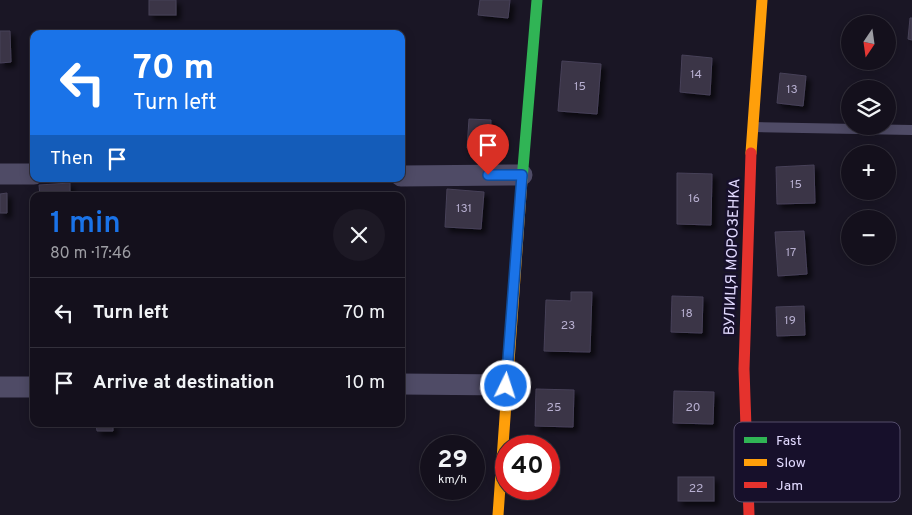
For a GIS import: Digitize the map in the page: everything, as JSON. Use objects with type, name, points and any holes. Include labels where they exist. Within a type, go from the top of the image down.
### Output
[{"type":"street","points":[[498,515],[506,386],[537,0]]},
{"type":"street","name":"ВУЛИЦЯ МОРОЗЕНКА","points":[[746,422],[744,369],[752,127],[762,0]]},
{"type":"street","points":[[0,174],[30,174]]},
{"type":"street","points":[[405,176],[522,175]]},
{"type":"street","points":[[405,384],[506,386]]},
{"type":"street","points":[[0,387],[30,387]]},
{"type":"street","name":"ВУЛИЦЯ МОРОЗЕНКА","points":[[749,502],[749,515]]},
{"type":"lane","points":[[752,127],[912,130]]},
{"type":"building","points":[[149,0],[176,0],[176,15],[149,15]]},
{"type":"building","points":[[480,0],[510,0],[508,18],[478,15]]},
{"type":"building","points":[[910,18],[912,18],[912,40],[908,39]]},
{"type":"building","points":[[0,31],[10,31],[11,62],[0,63]]},
{"type":"building","points":[[682,55],[712,58],[710,95],[680,92]]},
{"type":"building","points":[[562,61],[601,64],[597,114],[558,111]]},
{"type":"building","points":[[780,73],[806,76],[803,106],[777,103]]},
{"type":"building","points":[[469,119],[491,120],[490,149],[467,148]]},
{"type":"building","points":[[814,165],[815,203],[777,204],[776,167]]},
{"type":"building","points":[[677,173],[712,174],[711,225],[677,224]]},
{"type":"building","points":[[70,183],[70,192],[40,192],[39,185]]},
{"type":"building","points":[[447,189],[484,192],[481,229],[445,227]]},
{"type":"building","points":[[7,193],[7,213],[0,213],[0,194]]},
{"type":"building","points":[[804,231],[807,274],[778,276],[775,232]]},
{"type":"building","points":[[571,292],[592,292],[590,352],[544,351],[546,300],[571,301]]},
{"type":"building","points":[[672,296],[703,297],[702,333],[671,332]]},
{"type":"building","points":[[804,306],[805,335],[777,336],[776,307]]},
{"type":"building","points":[[536,389],[574,390],[573,427],[535,426]]},
{"type":"building","points":[[674,391],[714,392],[713,424],[673,423]]},
{"type":"building","points":[[96,427],[113,427],[113,431],[97,431]]},
{"type":"building","points":[[678,477],[714,477],[714,501],[678,501]]},
{"type":"traffic: fast","points":[[522,180],[537,0]]},
{"type":"traffic: slow","points":[[751,153],[762,0]]},
{"type":"traffic: slow","points":[[498,515],[522,180]]},
{"type":"traffic: jam","points":[[746,422],[744,369],[751,153]]},
{"type":"traffic: jam","points":[[749,502],[749,515]]},
{"type":"route","points":[[488,175],[522,175],[506,386]]}]
